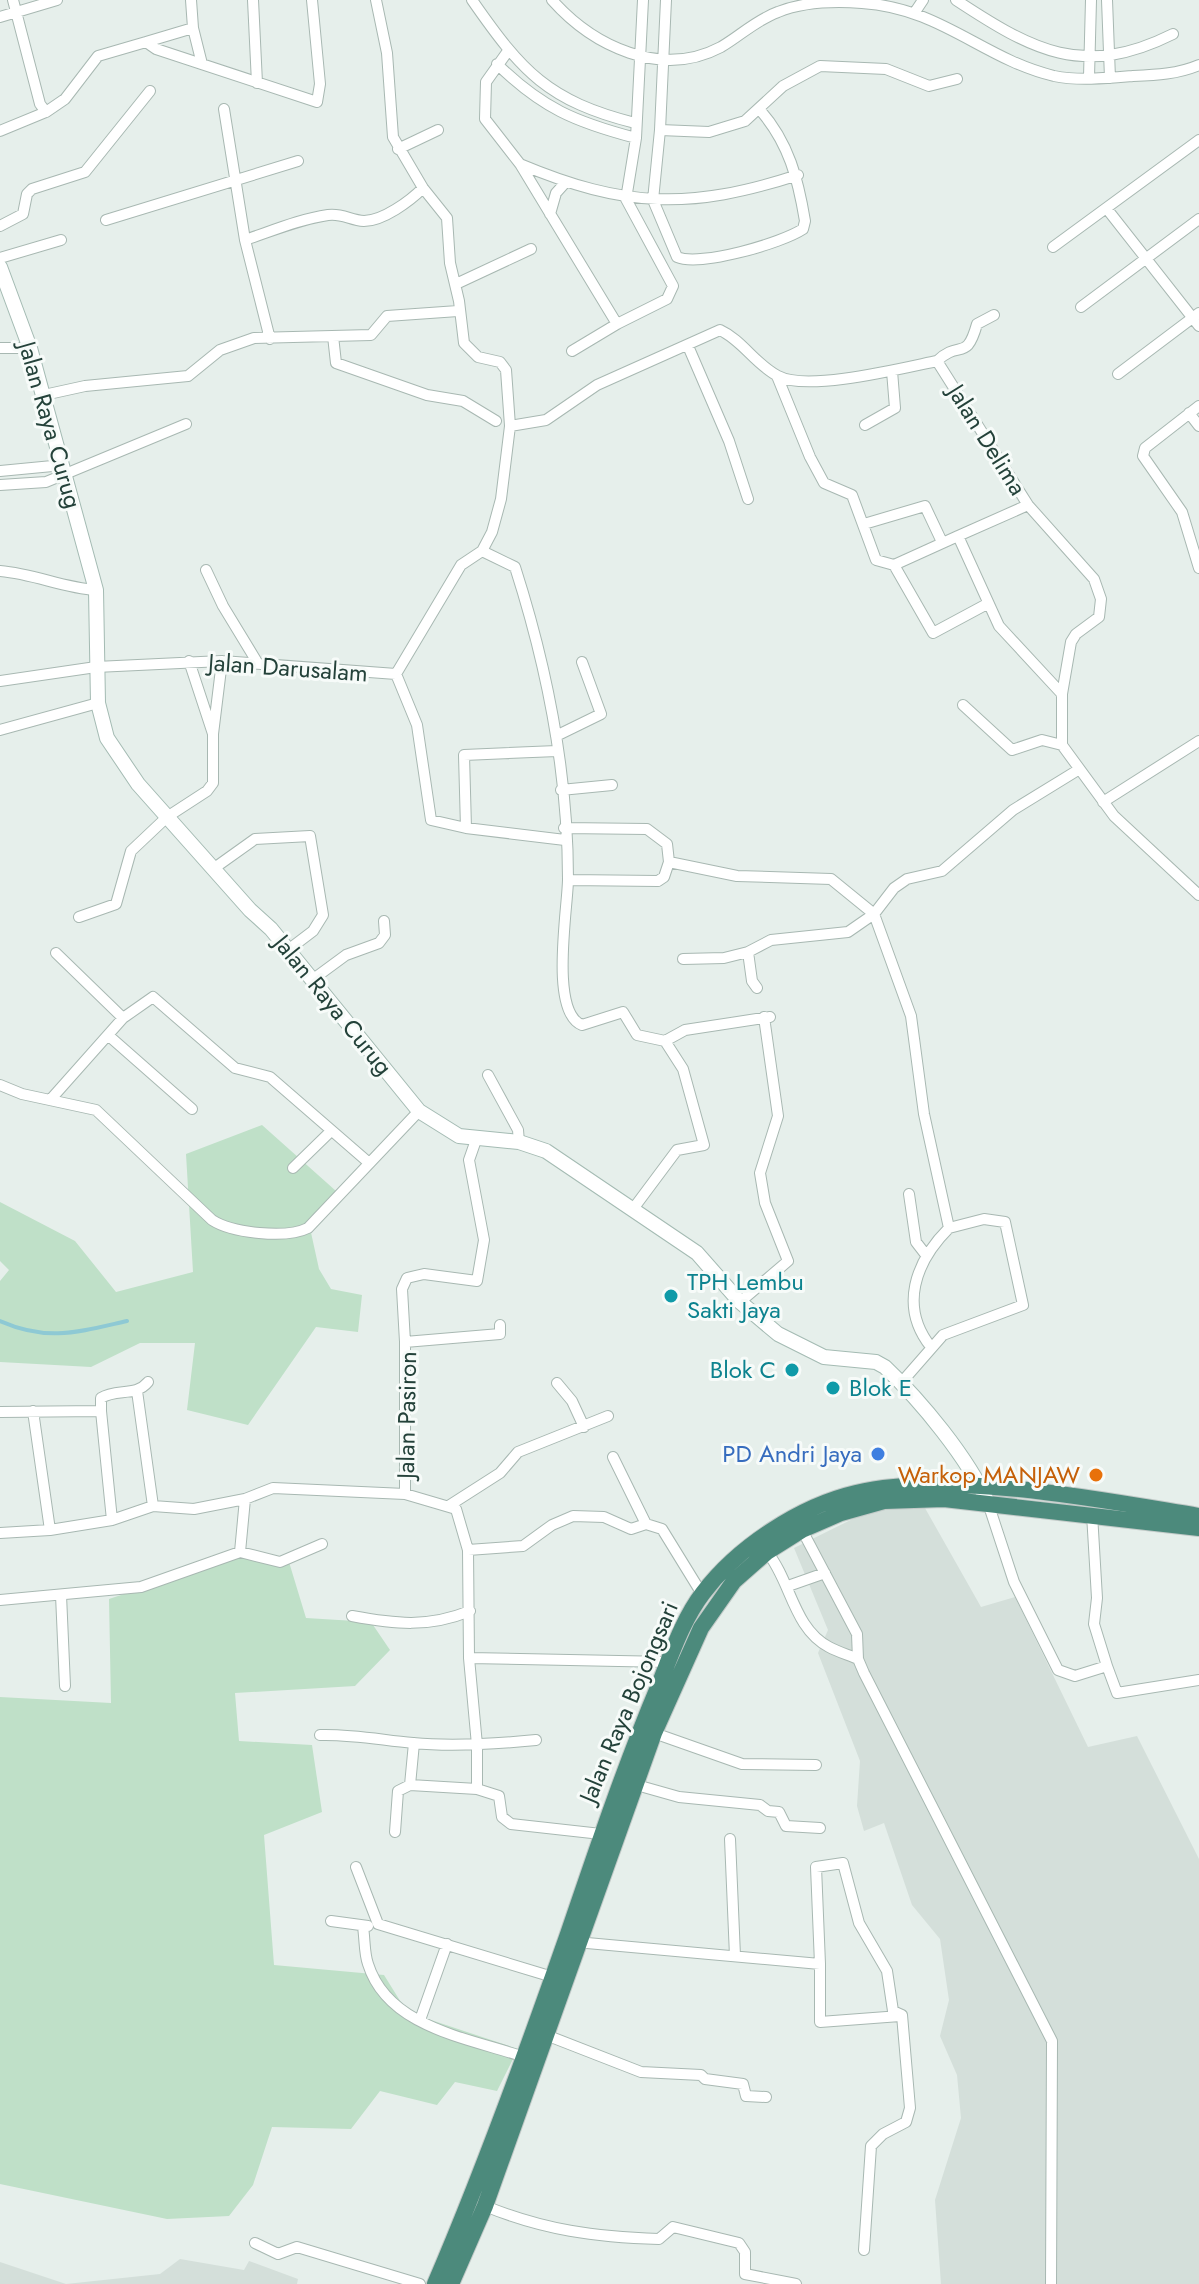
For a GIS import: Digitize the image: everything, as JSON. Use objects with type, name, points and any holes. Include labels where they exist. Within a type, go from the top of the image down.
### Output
[{"type":"highway","name":"Jalan Raya Bojongsari","points":[[572,1941],[601,1834],[668,1662],[702,1594],[750,1547],[795,1517],[835,1499],[911,1485],[1199,1528]]},
{"type":"highway","name":"Jalan Raya Bojongsari","points":[[435,2284],[484,2172],[524,2057],[558,1979],[654,1733],[708,1615],[734,1581],[767,1552],[802,1530],[841,1513],[884,1501],[984,1495],[1199,1516]]},
{"type":"highway","name":"Jalan Raya Bojongsari","points":[[451,2284],[485,2206],[546,2035],[558,1979]]},
{"type":"main road","name":"Jalan Raya Curug","points":[[0,267],[44,395],[96,590],[98,703],[107,738],[119,759],[213,869],[288,950],[419,1111],[448,1131],[476,1140],[519,1142],[546,1151],[707,1262],[740,1302],[778,1334],[814,1353],[876,1362],[901,1383],[984,1495]]},
{"type":"street","points":[[13,0],[40,104],[46,112]]},
{"type":"street","points":[[0,17],[57,0]]},
{"type":"street","points":[[191,0],[193,28],[202,64]]},
{"type":"street","points":[[253,0],[257,83]]},
{"type":"street","points":[[146,42],[156,49],[312,102],[319,99],[312,0]]},
{"type":"street","name":"Jalan Darusalam","points":[[0,681],[96,667],[189,661],[257,662],[396,674],[461,565],[482,551],[497,516],[510,426],[506,370],[500,362],[478,357],[467,348],[450,263],[447,218],[423,188],[393,137],[387,53],[376,0]]},
{"type":"street","points":[[472,0],[508,51],[543,85],[596,113],[635,123]]},
{"type":"street","points":[[552,0],[595,38],[639,55],[662,59],[703,55],[766,16],[797,6],[863,3],[915,12],[955,29],[994,58],[1057,76],[1110,78],[1177,72],[1199,65]]},
{"type":"street","points":[[572,351],[667,299],[673,286],[626,199],[636,138],[643,0]]},
{"type":"street","points":[[666,0],[660,130],[653,200],[677,257],[705,258],[766,244],[803,229],[805,221],[798,175],[774,125],[760,110]]},
{"type":"street","points":[[915,12],[923,0]]},
{"type":"street","points":[[956,0],[1029,43],[1059,55],[1088,58],[1155,43],[1173,34]]},
{"type":"street","points":[[1089,77],[1091,0]]},
{"type":"street","points":[[1107,0],[1110,78]]},
{"type":"street","points":[[0,131],[46,112],[65,99],[98,56],[193,28]]},
{"type":"street","points":[[508,51],[486,82],[485,119],[520,164],[617,324]]},
{"type":"street","points":[[497,64],[543,105],[590,126],[636,138]]},
{"type":"street","points":[[660,130],[709,132],[745,121],[783,86],[820,66],[886,69],[929,86],[957,79]]},
{"type":"street","points":[[0,226],[23,214],[27,194],[32,189],[78,176],[92,166],[150,91]]},
{"type":"street","points":[[224,109],[245,240],[270,339]]},
{"type":"street","points":[[398,149],[438,130]]},
{"type":"street","points":[[1053,247],[1199,140]]},
{"type":"street","points":[[106,220],[298,161]]},
{"type":"street","points":[[520,164],[565,183],[626,199],[719,197],[798,175]]},
{"type":"street","points":[[550,214],[556,193],[565,183]]},
{"type":"street","points":[[245,240],[324,215],[338,214],[348,219],[370,220],[399,206],[423,188]]},
{"type":"street","points":[[1107,209],[1197,319],[1118,374]]},
{"type":"street","points":[[1081,307],[1199,219]]},
{"type":"street","points":[[0,258],[61,240]]},
{"type":"street","points":[[456,284],[531,249]]},
{"type":"street","points":[[44,395],[85,386],[188,376],[234,343],[371,335],[387,316],[458,311]]},
{"type":"street","points":[[937,361],[947,352],[967,348],[977,324],[994,315]]},
{"type":"street","points":[[510,426],[546,420],[597,385],[720,330],[777,376],[824,483],[852,495],[876,560],[894,565],[1028,505]]},
{"type":"street","points":[[333,336],[336,363],[427,395],[463,401],[496,421]]},
{"type":"street","points":[[688,346],[729,441],[748,499]]},
{"type":"street","points":[[0,348],[30,348]]},
{"type":"street","name":"Jalan Delima","points":[[777,376],[804,382],[892,371],[937,361],[1028,505],[1090,572],[1101,599],[1095,623],[1073,637],[1062,694],[1062,745]]},
{"type":"street","points":[[865,425],[895,408],[892,371]]},
{"type":"street","points":[[1199,406],[1145,448],[1143,456],[1182,512],[1197,549],[1199,568]]},
{"type":"street","points":[[1189,413],[1199,426]]},
{"type":"street","points":[[0,485],[46,482],[64,470],[186,424]]},
{"type":"street","points":[[0,471],[64,470]]},
{"type":"street","points":[[864,524],[925,506],[942,542]]},
{"type":"street","points":[[958,536],[999,626],[1062,694]]},
{"type":"street","points":[[482,551],[515,567],[538,646],[556,736],[568,880],[562,962],[575,1022],[582,1025],[623,1012],[637,1035],[665,1041],[685,1030],[767,1017],[778,1116],[760,1173],[765,1203],[788,1261],[740,1302]]},
{"type":"street","points":[[894,565],[933,633],[987,604]]},
{"type":"street","points":[[206,570],[223,606],[257,662]]},
{"type":"street","points":[[0,571],[42,576],[68,589],[96,590]]},
{"type":"street","points":[[189,661],[213,734]]},
{"type":"street","points":[[79,917],[116,904],[131,851],[167,817],[207,791],[213,783],[213,734],[222,661]]},
{"type":"street","points":[[556,736],[601,714],[582,662]]},
{"type":"street","points":[[396,674],[417,725],[428,814],[435,822],[565,840]]},
{"type":"street","points":[[0,730],[98,703]]},
{"type":"street","points":[[963,705],[1012,750],[1042,740],[1062,745],[1103,802],[1199,895]]},
{"type":"street","points":[[1103,802],[1199,741]]},
{"type":"street","points":[[466,828],[464,755],[557,751]]},
{"type":"street","points":[[683,959],[724,958],[748,952],[771,940],[848,932],[874,914],[894,888],[907,879],[942,871],[1013,810],[1078,770]]},
{"type":"street","points":[[561,790],[612,785]]},
{"type":"street","points":[[564,828],[647,829],[667,844],[669,862],[664,877],[658,881],[568,880]]},
{"type":"street","points":[[213,869],[255,839],[306,833],[310,836],[323,915],[313,931],[288,950]]},
{"type":"street","points":[[669,862],[737,876],[831,879],[874,914],[911,1016],[924,1114],[949,1228]]},
{"type":"street","points":[[312,980],[346,955],[379,943],[385,935],[384,921]]},
{"type":"street","points":[[748,952],[752,981],[757,988]]},
{"type":"street","points":[[56,953],[123,1018]]},
{"type":"street","points":[[51,1099],[123,1018],[153,997],[235,1068],[270,1077],[368,1162]]},
{"type":"street","points":[[109,1036],[192,1109]]},
{"type":"street","points":[[633,1209],[677,1150],[704,1145],[683,1069],[665,1041]]},
{"type":"street","points":[[488,1075],[518,1130],[519,1142]]},
{"type":"street","points":[[0,1085],[22,1094],[96,1110],[108,1118],[212,1220],[232,1230],[303,1231],[419,1111]]},
{"type":"street","points":[[293,1168],[331,1131]]},
{"type":"street","points":[[405,1342],[402,1289],[407,1278],[424,1274],[474,1282],[484,1240],[469,1160],[476,1140]]},
{"type":"street","points":[[909,1194],[914,1236],[926,1255]]},
{"type":"street","points":[[901,1383],[931,1347],[953,1328],[1023,1305],[1005,1222],[984,1219],[949,1228],[926,1255],[913,1313],[918,1331],[931,1347]]},
{"type":"street","name":"Jalan Pasiron","points":[[405,1494],[405,1342],[500,1334],[500,1325]]},
{"type":"street","points":[[112,1520],[101,1398],[107,1394],[137,1391],[148,1382]]},
{"type":"street","points":[[557,1383],[572,1401],[584,1427]]},
{"type":"street","points":[[0,1533],[50,1530],[112,1520],[153,1506],[137,1391]]},
{"type":"street","points":[[33,1411],[50,1530]]},
{"type":"street","points":[[0,1412],[101,1411]]},
{"type":"street","points":[[477,1789],[477,1745],[469,1658],[468,1550],[459,1515],[450,1505],[500,1473],[518,1452],[608,1416]]},
{"type":"street","points":[[613,1457],[646,1524]]},
{"type":"street","name":"Jalan Pasiron","points":[[153,1506],[194,1509],[245,1499],[273,1488],[405,1494],[450,1505]]},
{"type":"street","points":[[984,1495],[1014,1582],[1055,1667],[1066,1676],[1075,1676],[1107,1666]]},
{"type":"street","points":[[240,1552],[245,1499]]},
{"type":"street","points":[[1092,1514],[1097,1598],[1094,1624],[1117,1693],[1199,1680]]},
{"type":"street","points":[[468,1550],[523,1546],[552,1525],[573,1516],[604,1517],[631,1529],[646,1524],[662,1529],[702,1594]]},
{"type":"street","points":[[802,1530],[857,1634],[858,1659],[1052,2041],[1051,2284]]},
{"type":"street","points":[[0,1600],[141,1587],[240,1552],[280,1562],[322,1544]]},
{"type":"street","points":[[767,1552],[781,1569],[809,1631],[827,1646],[858,1659]]},
{"type":"street","points":[[788,1586],[825,1573]]},
{"type":"street","points":[[61,1595],[65,1686]]},
{"type":"street","points":[[352,1616],[412,1625],[434,1623],[470,1611]]},
{"type":"street","points":[[469,1658],[668,1662]]},
{"type":"street","points":[[654,1733],[742,1764],[816,1765]]},
{"type":"street","points":[[320,1735],[477,1745],[536,1740]]},
{"type":"street","points":[[410,1785],[414,1743]]},
{"type":"street","points":[[633,1784],[679,1797],[760,1805],[768,1811],[779,1812],[786,1826],[820,1828]]},
{"type":"street","points":[[395,1832],[398,1791],[410,1785],[477,1789],[499,1796],[502,1817],[511,1824],[601,1834]]},
{"type":"street","points":[[730,1839],[735,1956]]},
{"type":"street","points":[[840,1861],[845,1868],[866,1940],[887,1971],[893,2011],[902,2015],[820,2022],[816,1867],[840,1861]]},
{"type":"street","points":[[356,1867],[378,1924]]},
{"type":"street","points":[[331,1921],[363,1927],[378,1924],[558,1979]]},
{"type":"street","points":[[363,1927],[368,1964],[393,2004],[420,2020],[524,2057]]},
{"type":"street","points":[[572,1941],[820,1964]]},
{"type":"street","points":[[420,2020],[447,1944]]},
{"type":"street","points":[[864,2250],[871,2146],[883,2134],[901,2127],[909,2118],[902,2015]]},
{"type":"street","points":[[546,2035],[641,2072],[701,2075],[705,2079],[743,2084],[746,2096],[766,2097]]},
{"type":"street","points":[[485,2206],[532,2225],[622,2237],[659,2239],[673,2227],[743,2246],[743,2269],[748,2276],[796,2284]]},
{"type":"street","points":[[255,2243],[278,2254],[297,2247],[420,2284]]},
{"type":"shaded area","points":[[921,1501],[981,1607],[1015,1597],[1088,1747],[1137,1736],[1199,1859],[1199,2284],[941,2284],[935,2200],[961,2118],[957,2075],[940,2036],[949,2000],[940,1939],[912,1905],[884,1823],[864,1831],[857,1806],[860,1761],[818,1653],[828,1630],[794,1548],[881,1505]]},
{"type":"shaded area","points":[[180,2259],[244,2270],[249,2261],[298,2279],[297,2284],[66,2284],[160,2274]]},
{"type":"shaded area","points":[[0,2262],[66,2284],[0,2284]]},
{"type":"green space","points":[[262,1125],[336,1191],[310,1228],[319,1269],[331,1289],[362,1295],[358,1332],[316,1327],[248,1425],[187,1410],[195,1343],[140,1343],[91,1367],[0,1362],[0,1281],[9,1270],[0,1261],[0,1202],[75,1241],[116,1292],[193,1272],[186,1154]]},
{"type":"green space","points":[[238,1556],[289,1562],[306,1618],[371,1622],[390,1650],[355,1686],[235,1693],[239,1741],[312,1745],[322,1812],[264,1835],[274,1965],[384,1975],[407,2012],[518,2049],[497,2091],[455,2082],[437,2105],[380,2091],[351,2129],[272,2127],[253,2185],[229,2216],[167,2219],[0,2184],[0,1697],[111,1703],[109,1599]]},
{"type":"waterway","points":[[0,1321],[48,1333],[78,1331],[127,1321]]},
{"type":"place","name":"TPH Lembu Sakti Jaya","points":[[671,1296]]},
{"type":"place","name":"Blok C","points":[[792,1370]]},
{"type":"place","name":"Blok E","points":[[833,1388]]},
{"type":"place","name":"PD Andri Jaya","points":[[878,1454]]},
{"type":"place","name":"Warkop MANJAW","points":[[1096,1475]]}]
